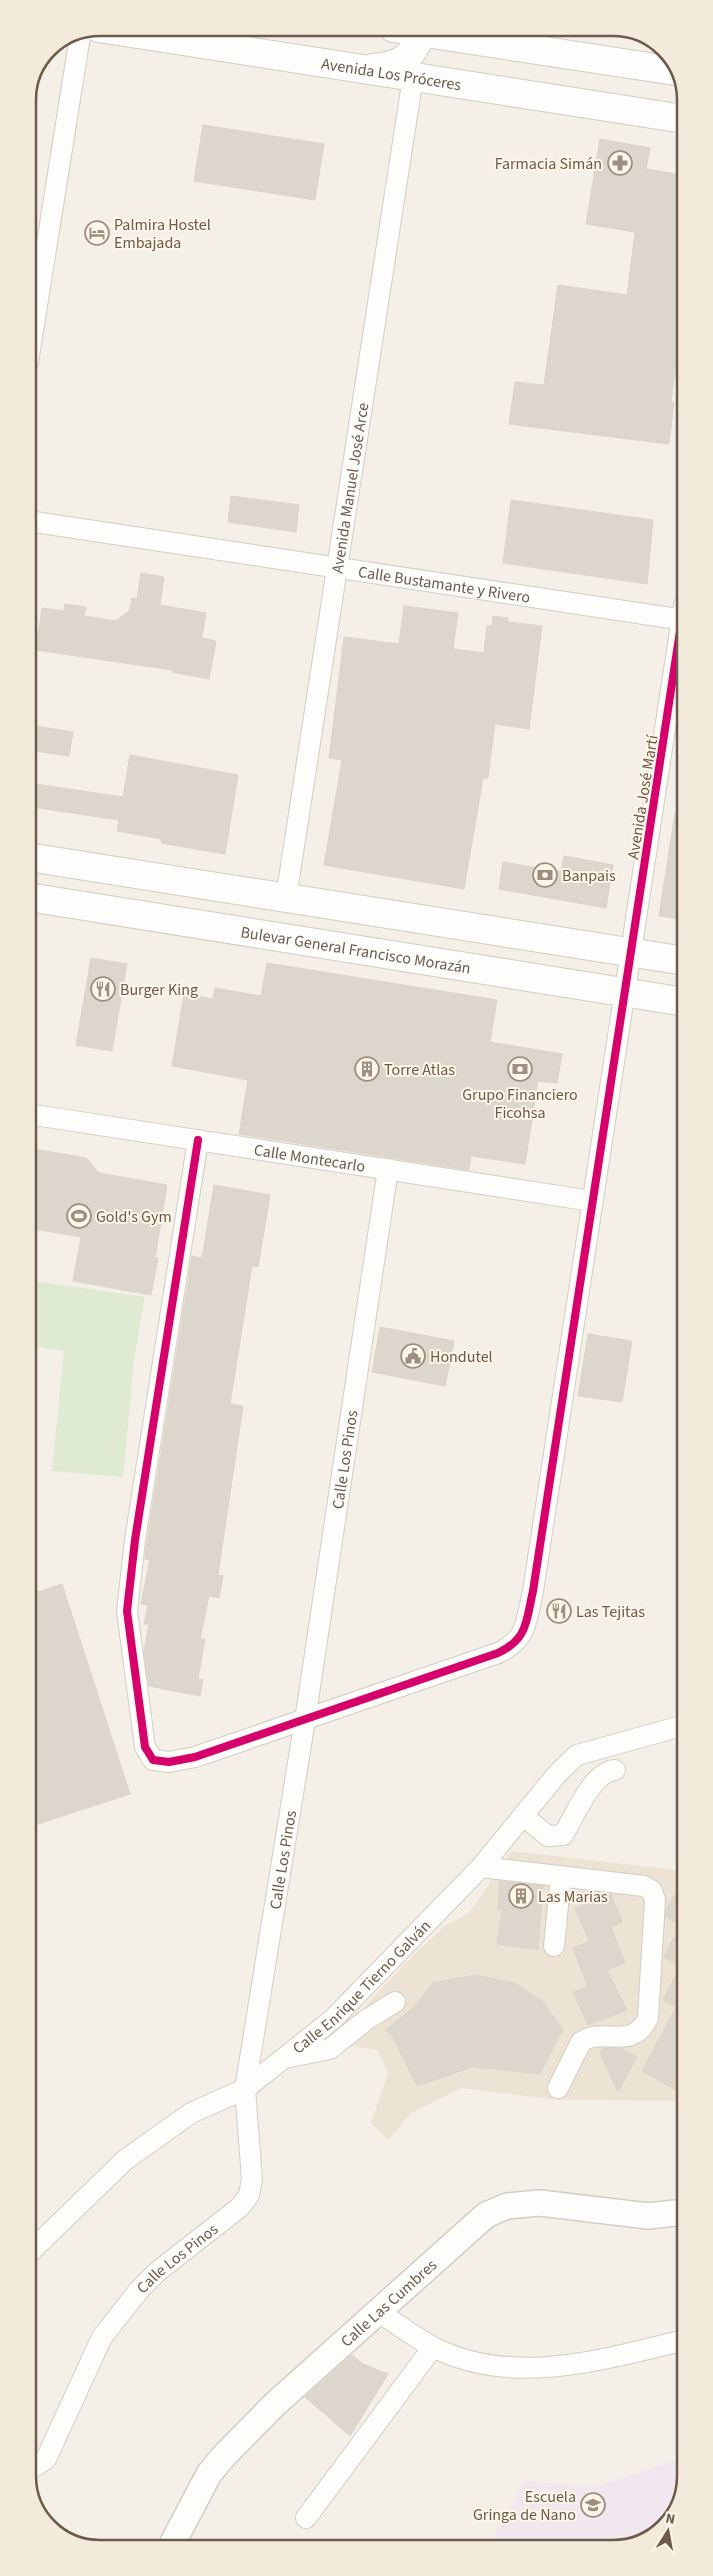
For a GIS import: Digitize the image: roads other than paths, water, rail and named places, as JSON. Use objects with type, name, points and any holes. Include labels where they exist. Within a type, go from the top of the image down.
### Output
[{"type":"main road","name":"Avenida Los Próceres","points":[[151,36],[677,118]]},
{"type":"main road","points":[[360,68],[384,67],[404,61],[415,49],[418,36]]},
{"type":"main road","points":[[458,36],[668,69]]},
{"type":"main road","points":[[36,858],[677,960]]},
{"type":"main road","name":"Bulevar General Francisco Morazán","points":[[36,897],[677,1001]]},
{"type":"street","points":[[36,312],[79,40]]},
{"type":"street","name":"Avenida Manuel José Arce","points":[[286,898],[413,77]]},
{"type":"street","name":"Calle Bustamante y Rivero","points":[[36,522],[337,568],[677,614]]},
{"type":"street","name":"Avenida José Martí","points":[[198,1140],[135,1540],[127,1611],[145,1747],[153,1760],[169,1762],[195,1757],[498,1653],[514,1645],[523,1632],[534,1591],[592,1201],[677,660]]},
{"type":"street","name":"Calle Montecarlo","points":[[36,1115],[592,1201]]},
{"type":"street","name":"Calle Los Pinos","points":[[36,2465],[46,2459],[102,2337],[115,2318],[157,2272],[240,2207],[249,2195],[252,2179],[245,2089],[305,1720],[388,1169]]},
{"type":"street","name":"Calle Enrique Tierno Galván","points":[[36,2246],[125,2160],[191,2113],[245,2089],[333,2019],[481,1867],[558,1773],[577,1755],[677,1727]]},
{"type":"street","points":[[523,1816],[548,1836],[563,1835],[597,1778],[608,1770],[615,1770]]},
{"type":"street","points":[[481,1867],[644,1886],[652,1891],[655,1900],[648,2018],[643,2030],[632,2035],[588,2037],[581,2042],[558,2088]]},
{"type":"street","points":[[554,1946],[561,1876]]},
{"type":"street","points":[[283,2058],[330,2049],[366,2020],[394,2002]]},
{"type":"street","name":"Calle Las Cumbres","points":[[174,2540],[209,2474],[222,2458],[274,2405],[486,2215],[507,2206],[540,2203],[648,2216],[677,2213]]},
{"type":"street","points":[[378,2312],[433,2347],[465,2359],[497,2366],[558,2367],[600,2360],[677,2342]]},
{"type":"street","points":[[306,2518],[433,2347]]},
{"type":"place","name":"Farmacia Simán","points":[[620,163]]},
{"type":"place","name":"Palmira Hostel Embajada","points":[[97,233]]},
{"type":"place","name":"Banpais","points":[[545,875]]},
{"type":"place","name":"Burger King","points":[[103,989]]},
{"type":"place","name":"Torre Atlas","points":[[367,1069]]},
{"type":"place","name":"Grupo Financiero Ficohsa","points":[[520,1069]]},
{"type":"place","name":"Gold's Gym","points":[[79,1216]]},
{"type":"place","name":"Hondutel","points":[[413,1356]]},
{"type":"place","name":"Las Tejitas","points":[[559,1611]]},
{"type":"place","name":"Las Marias","points":[[521,1896]]},
{"type":"place","name":"Escuela Gringa de Nano","points":[[593,2505]]}]
